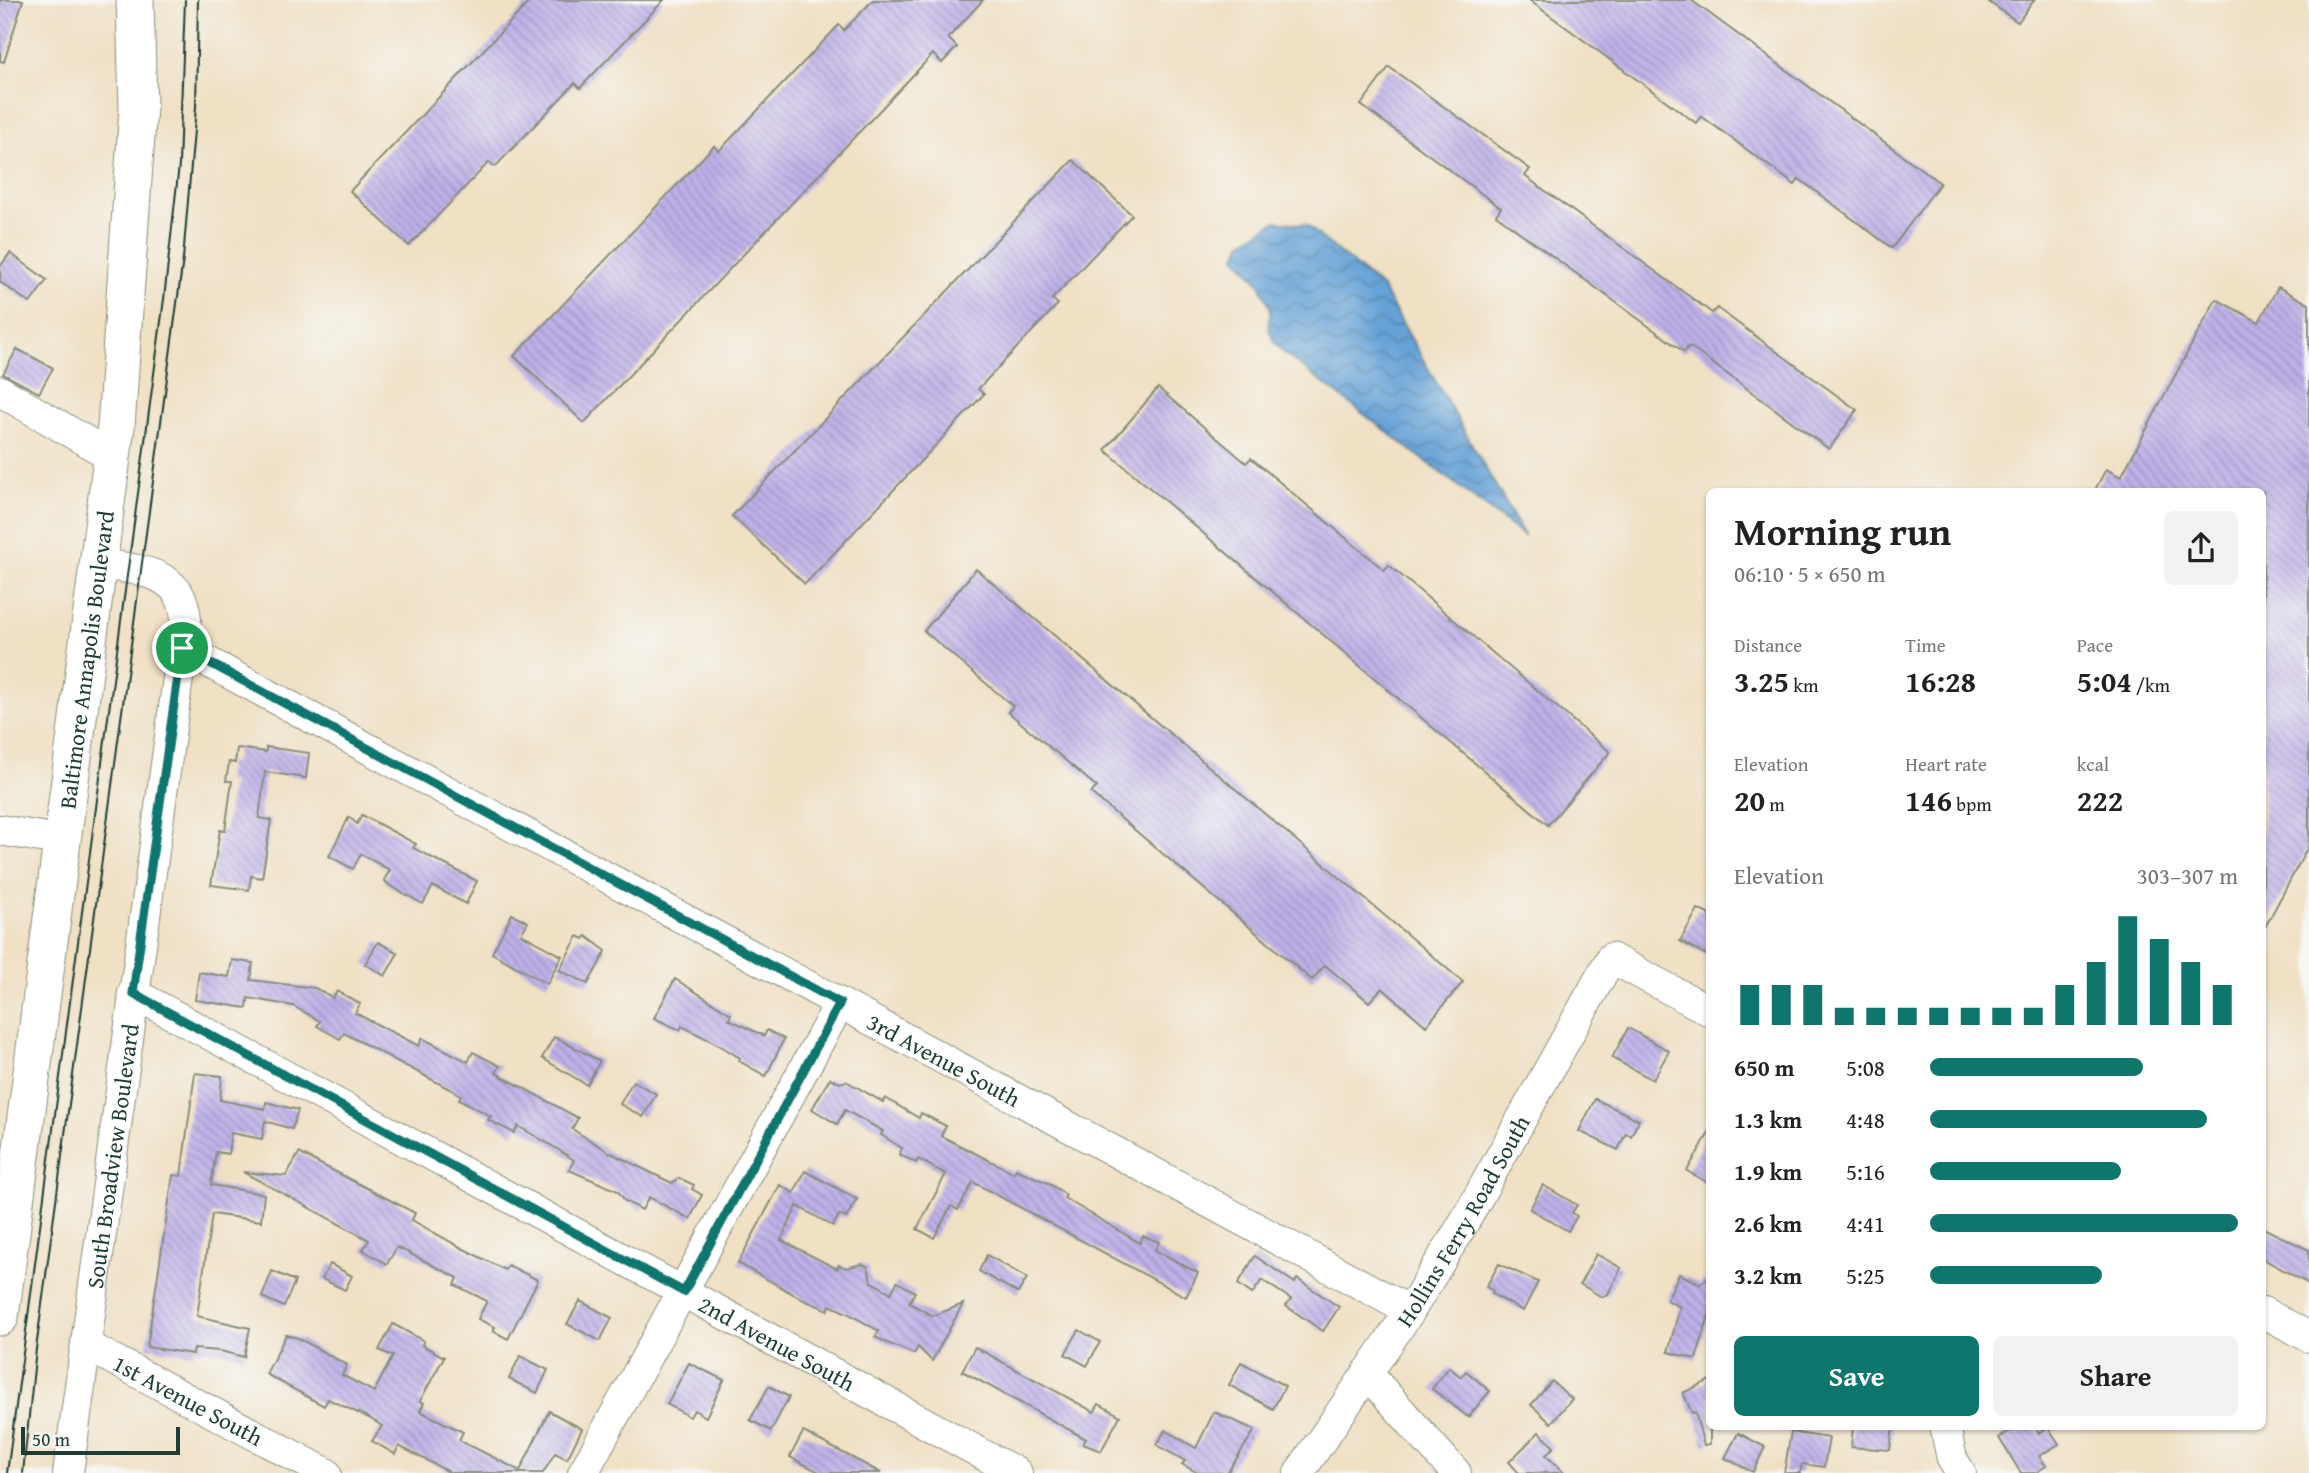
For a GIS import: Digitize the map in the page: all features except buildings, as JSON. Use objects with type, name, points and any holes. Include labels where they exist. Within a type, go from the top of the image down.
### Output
[{"type":"main road","name":"Baltimore Annapolis Boulevard","points":[[0,1317],[113,457],[126,314],[138,107],[135,0]]},
{"type":"street","points":[[0,391],[113,457]]},
{"type":"street","name":"South Broadview Boulevard","points":[[68,1473],[182,648],[184,604],[171,584],[141,570],[100,564]]},
{"type":"street","name":"3rd Avenue South","points":[[182,648],[1410,1311]]},
{"type":"street","points":[[0,830],[64,841]]},
{"type":"street","name":"Hollins Ferry Road South","points":[[1299,1473],[1410,1311],[1466,1219],[1611,958],[1706,1009]]},
{"type":"street","name":"2nd Avenue South","points":[[133,993],[1017,1473]]},
{"type":"street","points":[[583,1473],[840,1003]]},
{"type":"street","points":[[2266,1314],[2309,1337]]},
{"type":"street","name":"1st Avenue South","points":[[86,1345],[326,1473]]},
{"type":"street","points":[[1367,1373],[1456,1473]]},
{"type":"street","points":[[1946,1430],[1952,1458],[1961,1473]]},
{"type":"water","points":[[1276,221],[1306,225],[1382,288],[1525,537],[1285,354],[1274,342],[1268,326],[1271,309],[1260,284],[1236,256],[1243,242]]},
{"type":"tram line","points":[[7,1473],[164,299],[179,165],[185,0]]},
{"type":"tram line","points":[[23,1473],[36,1349],[183,259],[196,107],[198,0]]},
{"type":"route","points":[[182,648],[840,1003],[684,1292],[133,993],[182,648]]}]
